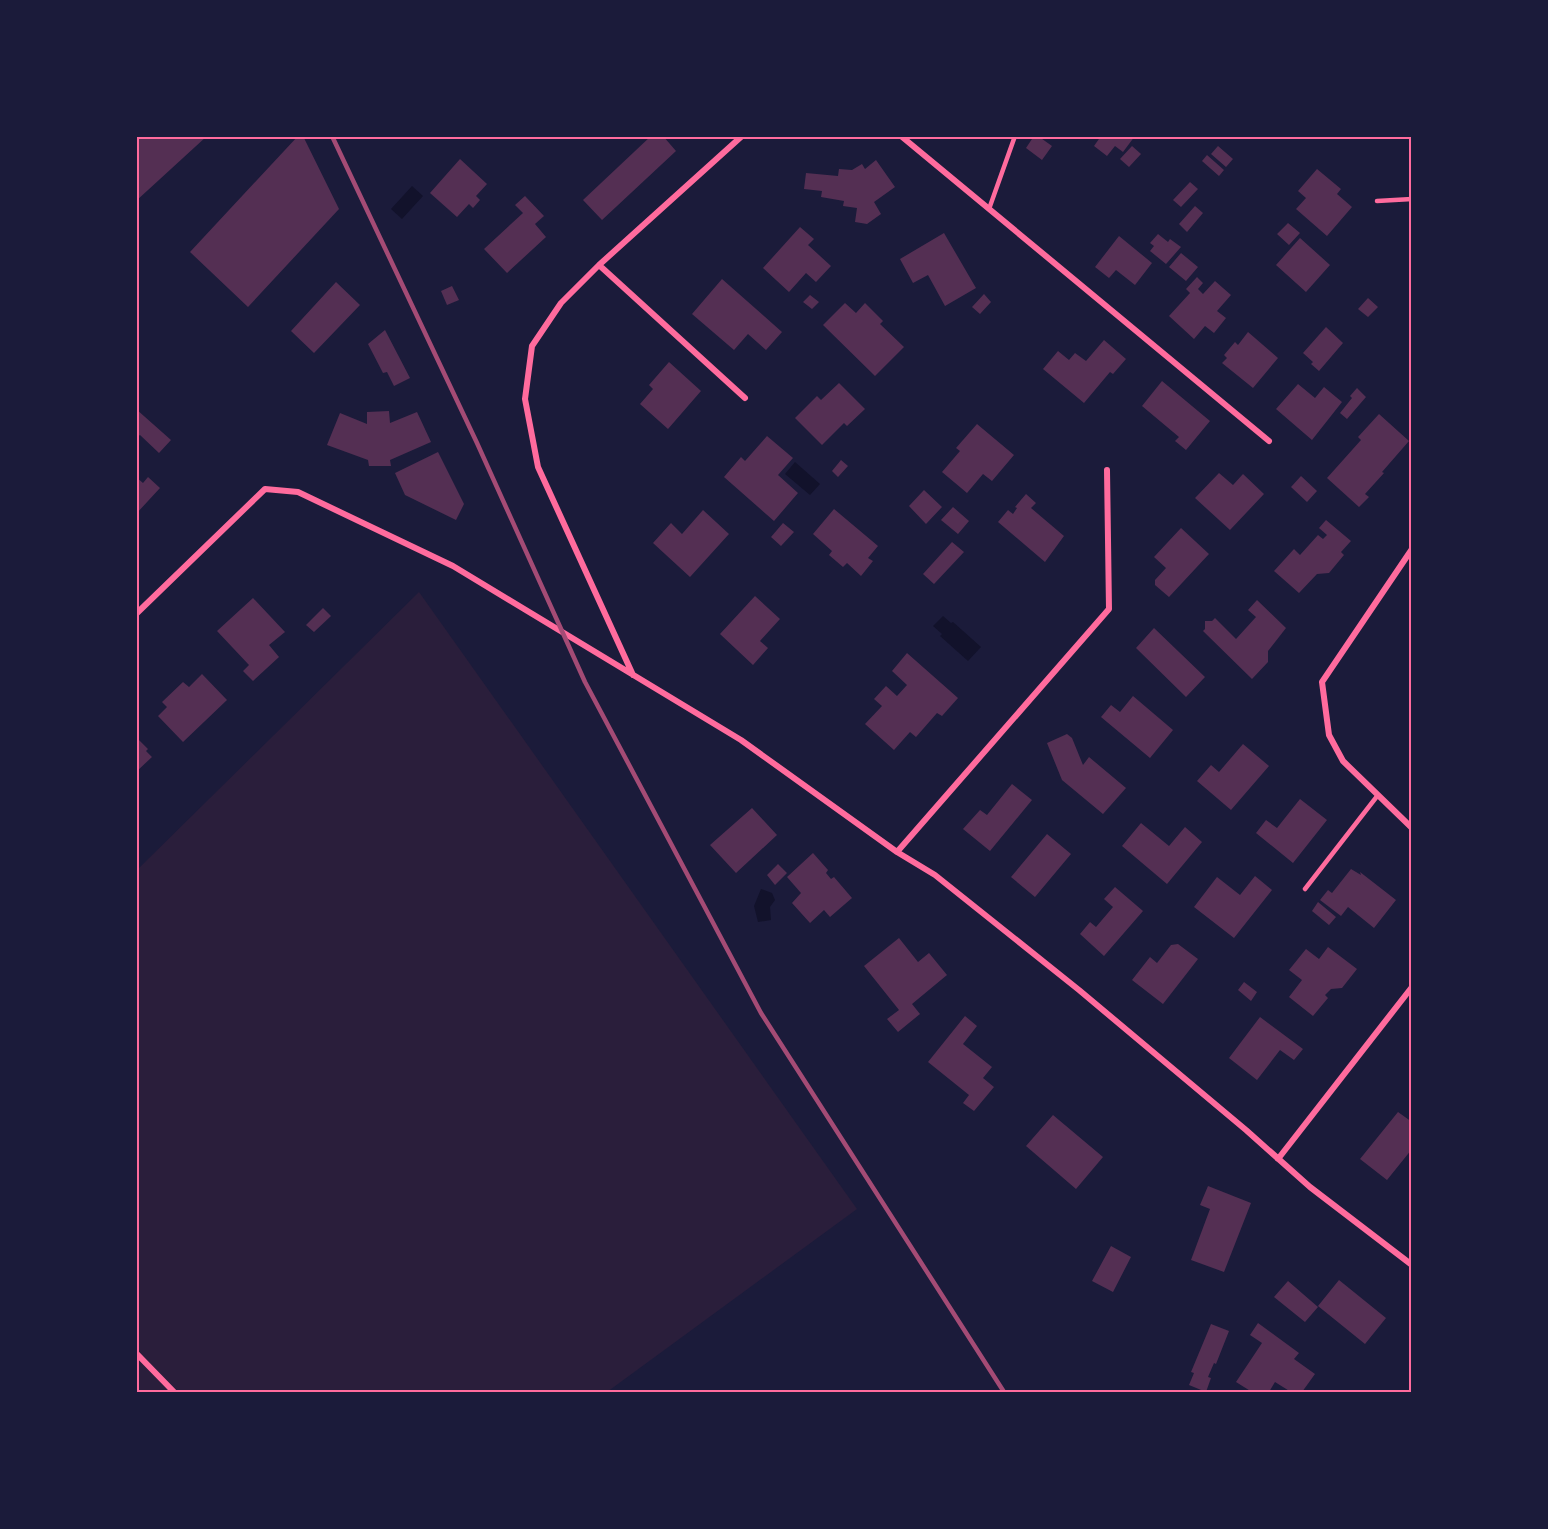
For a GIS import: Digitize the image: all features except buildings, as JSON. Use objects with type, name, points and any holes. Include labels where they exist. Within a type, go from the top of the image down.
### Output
[{"type":"street","points":[[633,675],[538,467],[525,399],[532,346],[561,303],[599,265],[742,136]]},
{"type":"street","points":[[901,136],[1269,441]]},
{"type":"street","points":[[599,265],[745,398]]},
{"type":"street","points":[[897,852],[1109,609],[1107,470]]},
{"type":"street","points":[[136,614],[265,489],[298,492],[453,566],[741,740],[897,852],[935,875],[1061,976],[1310,1187],[1412,1265]]},
{"type":"street","points":[[1412,549],[1322,682],[1329,735],[1343,760],[1412,828]]},
{"type":"street","points":[[1278,1159],[1412,987]]},
{"type":"street","points":[[136,1353],[174,1392]]},
{"type":"lane","points":[[989,209],[1015,136]]},
{"type":"lane","points":[[1377,201],[1412,199]]},
{"type":"lane","points":[[1305,889],[1378,795]]},
{"type":"shaded area","points":[[412,186],[423,196],[402,219],[391,209]]},
{"type":"shaded area","points":[[795,462],[820,484],[810,495],[785,474]]},
{"type":"shaded area","points":[[419,592],[857,1209],[607,1392],[137,1392],[137,870]]},
{"type":"shaded area","points":[[943,616],[981,647],[968,661],[940,636],[942,634],[933,626]]},
{"type":"shaded area","points":[[761,889],[772,893],[775,900],[770,907],[771,920],[758,922],[754,906]]},
{"type":"railway","points":[[332,136],[477,443],[585,682],[761,1013],[1004,1392]]}]
